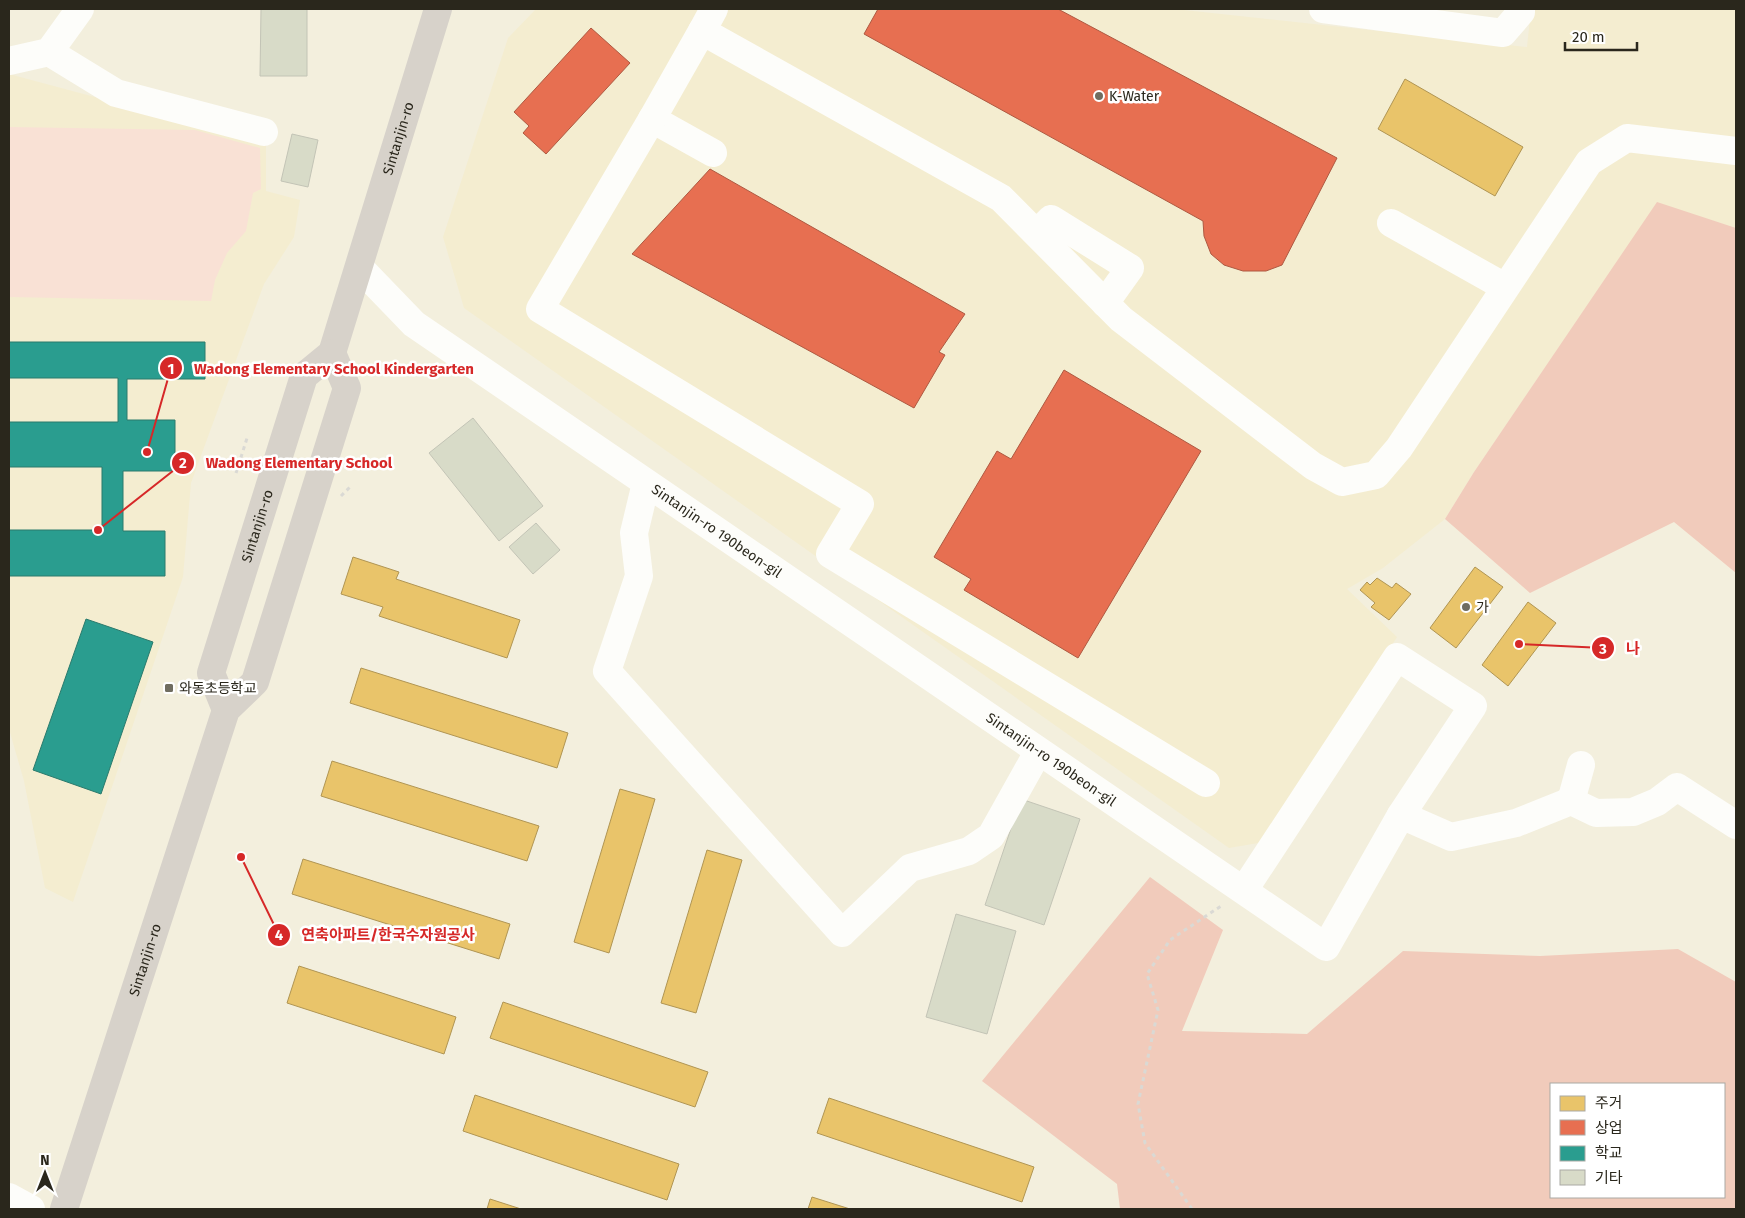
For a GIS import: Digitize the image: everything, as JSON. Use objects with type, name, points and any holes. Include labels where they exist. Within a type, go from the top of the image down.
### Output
[{"type":"main road","name":"Sintanjin-ro","points":[[226,710],[211,673],[304,376],[332,354],[438,9]]},
{"type":"main road","name":"Sintanjin-ro","points":[[64,1209],[226,710],[255,682],[347,388],[332,354]]},
{"type":"street","points":[[9,61],[49,52],[80,9]]},
{"type":"street","points":[[1323,9],[1503,33],[1521,12],[1521,9]]},
{"type":"street","points":[[1206,783],[830,554],[860,504],[540,309],[708,20],[1001,198],[1121,319],[1313,466],[1342,482],[1376,475],[1398,448],[1589,162],[1627,138],[1736,151]]},
{"type":"street","points":[[49,52],[116,93],[264,132]]},
{"type":"street","points":[[652,119],[713,154]]},
{"type":"street","points":[[1037,233],[1051,219],[1130,268],[1105,303]]},
{"type":"street","points":[[1391,223],[1505,287]]},
{"type":"street","name":"Sintanjin-ro 190beon-gil","points":[[359,267],[414,324],[1326,947],[1401,815]]},
{"type":"street","points":[[646,483],[634,532],[640,576],[607,671],[842,933],[910,868],[969,851],[991,836],[1038,752]]},
{"type":"street","points":[[1244,890],[1397,657],[1473,706],[1401,815],[1450,837],[1516,823],[1571,801],[1596,813],[1633,812],[1657,802],[1677,787],[1736,825]]},
{"type":"street","points":[[1571,801],[1581,765]]},
{"type":"street","points":[[9,1196],[31,1209]]},
{"type":"path","points":[[236,473],[248,435]]},
{"type":"path","points":[[341,497],[350,486]]},
{"type":"path","points":[[1192,1209],[1145,1143],[1138,1104],[1158,1010],[1147,974],[1170,940],[1244,890]]},
{"type":"shaded area","points":[[536,9],[1175,9],[1527,47],[1531,9],[1736,9],[1736,228],[1657,203],[1474,472],[1445,519],[1383,568],[1347,589],[1397,637],[1270,841],[1229,848],[464,308],[443,237],[508,38]]},
{"type":"shaded area","points":[[9,74],[266,143],[266,191],[300,200],[294,237],[264,284],[191,483],[183,577],[73,902],[45,888],[24,781],[9,729]]},
{"type":"shaded area","points":[[9,127],[195,130],[260,148],[261,189],[253,193],[246,231],[227,253],[215,280],[211,301],[9,297]]},
{"type":"shaded area","points":[[1657,202],[1736,228],[1736,573],[1674,522],[1530,593],[1445,519],[1474,472]]},
{"type":"shaded area","points":[[1150,877],[1223,930],[1182,1031],[1307,1034],[1403,951],[1540,956],[1678,949],[1736,982],[1736,1209],[1120,1209],[1117,1184],[982,1081]]},
{"type":"building: 주거","points":[[1405,79],[1523,147],[1495,196],[1378,129]]},
{"type":"building: 주거","points":[[353,557],[399,572],[396,579],[520,620],[507,658],[379,616],[383,607],[341,594]]},
{"type":"building: 주거","name":"가","points":[[1475,567],[1503,587],[1456,648],[1430,628]]},
{"type":"building: 주거","points":[[1377,578],[1392,588],[1396,583],[1411,594],[1389,620],[1371,607],[1375,603],[1360,590],[1367,582],[1370,585]]},
{"type":"building: 주거","points":[[1528,602],[1556,623],[1508,686],[1482,665]]},
{"type":"building: 주거","points":[[361,668],[568,733],[557,768],[350,703]]},
{"type":"building: 주거","points":[[332,761],[539,826],[527,861],[321,796]]},
{"type":"building: 주거","points":[[620,789],[655,799],[609,953],[574,942]]},
{"type":"building: 주거","points":[[707,850],[742,860],[696,1013],[661,1003]]},
{"type":"building: 주거","points":[[303,859],[510,924],[499,959],[292,894]]},
{"type":"building: 주거","points":[[299,966],[456,1017],[444,1054],[287,1003]]},
{"type":"building: 주거","points":[[503,1002],[708,1072],[695,1107],[490,1038]]},
{"type":"building: 주거","points":[[475,1095],[679,1164],[667,1200],[463,1131]]},
{"type":"building: 주거","points":[[829,1098],[1034,1167],[1022,1202],[817,1133]]},
{"type":"building: 주거","points":[[812,1197],[850,1209],[808,1209]]},
{"type":"building: 주거","points":[[490,1199],[521,1209],[487,1209]]},
{"type":"building: 상업","name":"K-Water","points":[[878,9],[1058,9],[1337,158],[1282,265],[1266,271],[1243,271],[1224,265],[1211,254],[1204,236],[1203,221],[864,34]]},
{"type":"building: 상업","points":[[591,28],[630,63],[546,154],[523,133],[529,126],[514,112]]},
{"type":"building: 상업","points":[[710,169],[965,314],[939,352],[945,355],[914,408],[632,254]]},
{"type":"building: 상업","points":[[1064,370],[1201,451],[1078,658],[964,590],[971,579],[934,557],[997,451],[1011,459]]},
{"type":"building: 학교","points":[[9,342],[205,342],[205,379],[127,379],[127,420],[175,420],[175,471],[123,471],[123,531],[165,531],[165,576],[9,576],[9,530],[102,530],[102,467],[9,467],[9,422],[118,422],[118,378],[9,378]]},
{"type":"building: 학교","points":[[86,619],[153,642],[101,794],[33,770]]},
{"type":"building: 기타","points":[[261,9],[307,9],[307,76],[260,76]]},
{"type":"building: 기타","points":[[292,134],[318,140],[308,187],[281,181]]},
{"type":"building: 기타","points":[[473,418],[543,506],[499,541],[429,453]]},
{"type":"building: 기타","points":[[536,523],[560,550],[533,574],[509,547]]},
{"type":"building: 기타","points":[[1021,799],[1080,819],[1044,925],[985,905]]},
{"type":"building: 기타","points":[[956,914],[1016,931],[987,1034],[926,1017]]},
{"type":"place","name":"K-Water","points":[[1099,96]]},
{"type":"place","name":"Wadong Elementary School Kindergarten","points":[[147,452]]},
{"type":"place","name":"Wadong Elementary School","points":[[98,530]]},
{"type":"place","name":"가","points":[[1466,607]]},
{"type":"place","name":"나","points":[[1519,644]]},
{"type":"place","name":"와동초등학교","points":[[169,688]]},
{"type":"place","name":"연축아파트/한국수자원공사","points":[[241,857]]}]
